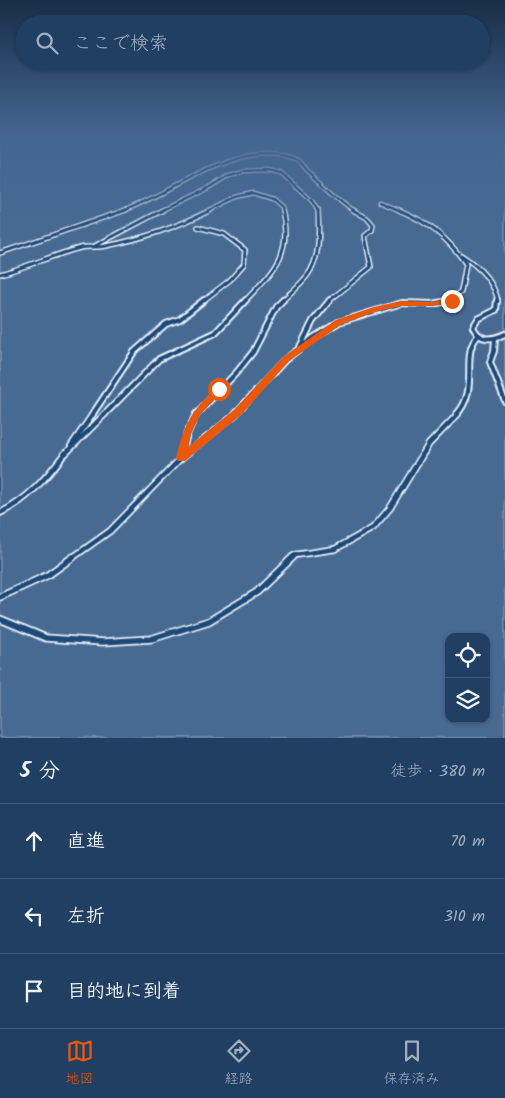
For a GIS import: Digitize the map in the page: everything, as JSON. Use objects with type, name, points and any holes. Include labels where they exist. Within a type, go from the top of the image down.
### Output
[{"type":"lane","points":[[0,253],[142,204],[197,173]]},
{"type":"lane","points":[[92,247],[234,173]]},
{"type":"lane","points":[[181,458],[186,434],[197,412],[237,372],[253,352],[276,308],[308,275],[315,260],[318,241],[318,210],[312,200],[282,173]]},
{"type":"lane","points":[[300,349],[308,326],[323,306],[347,285],[363,276],[371,267],[365,236],[372,230],[373,225],[367,218],[350,208],[310,173]]},
{"type":"lane","points":[[0,274],[24,268],[81,248],[112,244],[188,221],[237,197],[253,194],[272,199],[281,208],[284,219],[284,245],[281,259],[238,310],[215,333],[159,359],[65,454]]},
{"type":"lane","points":[[0,597],[48,576],[110,531],[181,458],[238,412],[286,359],[339,322],[377,309],[402,304],[432,304],[452,301],[461,292],[466,264],[455,247],[434,226],[380,202]]},
{"type":"lane","points":[[0,513],[8,510],[40,485],[65,454],[134,352],[166,324],[180,319],[203,303],[230,280],[244,264],[244,250],[233,238],[220,231],[198,228]]},
{"type":"lane","points":[[459,253],[482,266],[492,276]]},
{"type":"lane","points":[[502,301],[499,308],[479,319],[474,324],[473,329],[478,336],[486,340],[495,339],[505,334]]},
{"type":"lane","points":[[0,619],[46,638],[103,642],[151,639],[209,621],[257,592],[295,555],[335,549],[373,528],[390,508],[429,444],[463,408],[469,390],[472,342],[478,336]]},
{"type":"lane","points":[[495,339],[494,351],[490,362],[505,402]]},
{"type":"shaded area","points":[[0,173],[505,173],[505,738],[0,738]]},
{"type":"route","points":[[219,389],[197,412],[186,434],[181,458],[238,412],[286,359],[313,338],[339,322],[377,309],[402,304],[432,304],[452,301]]}]
